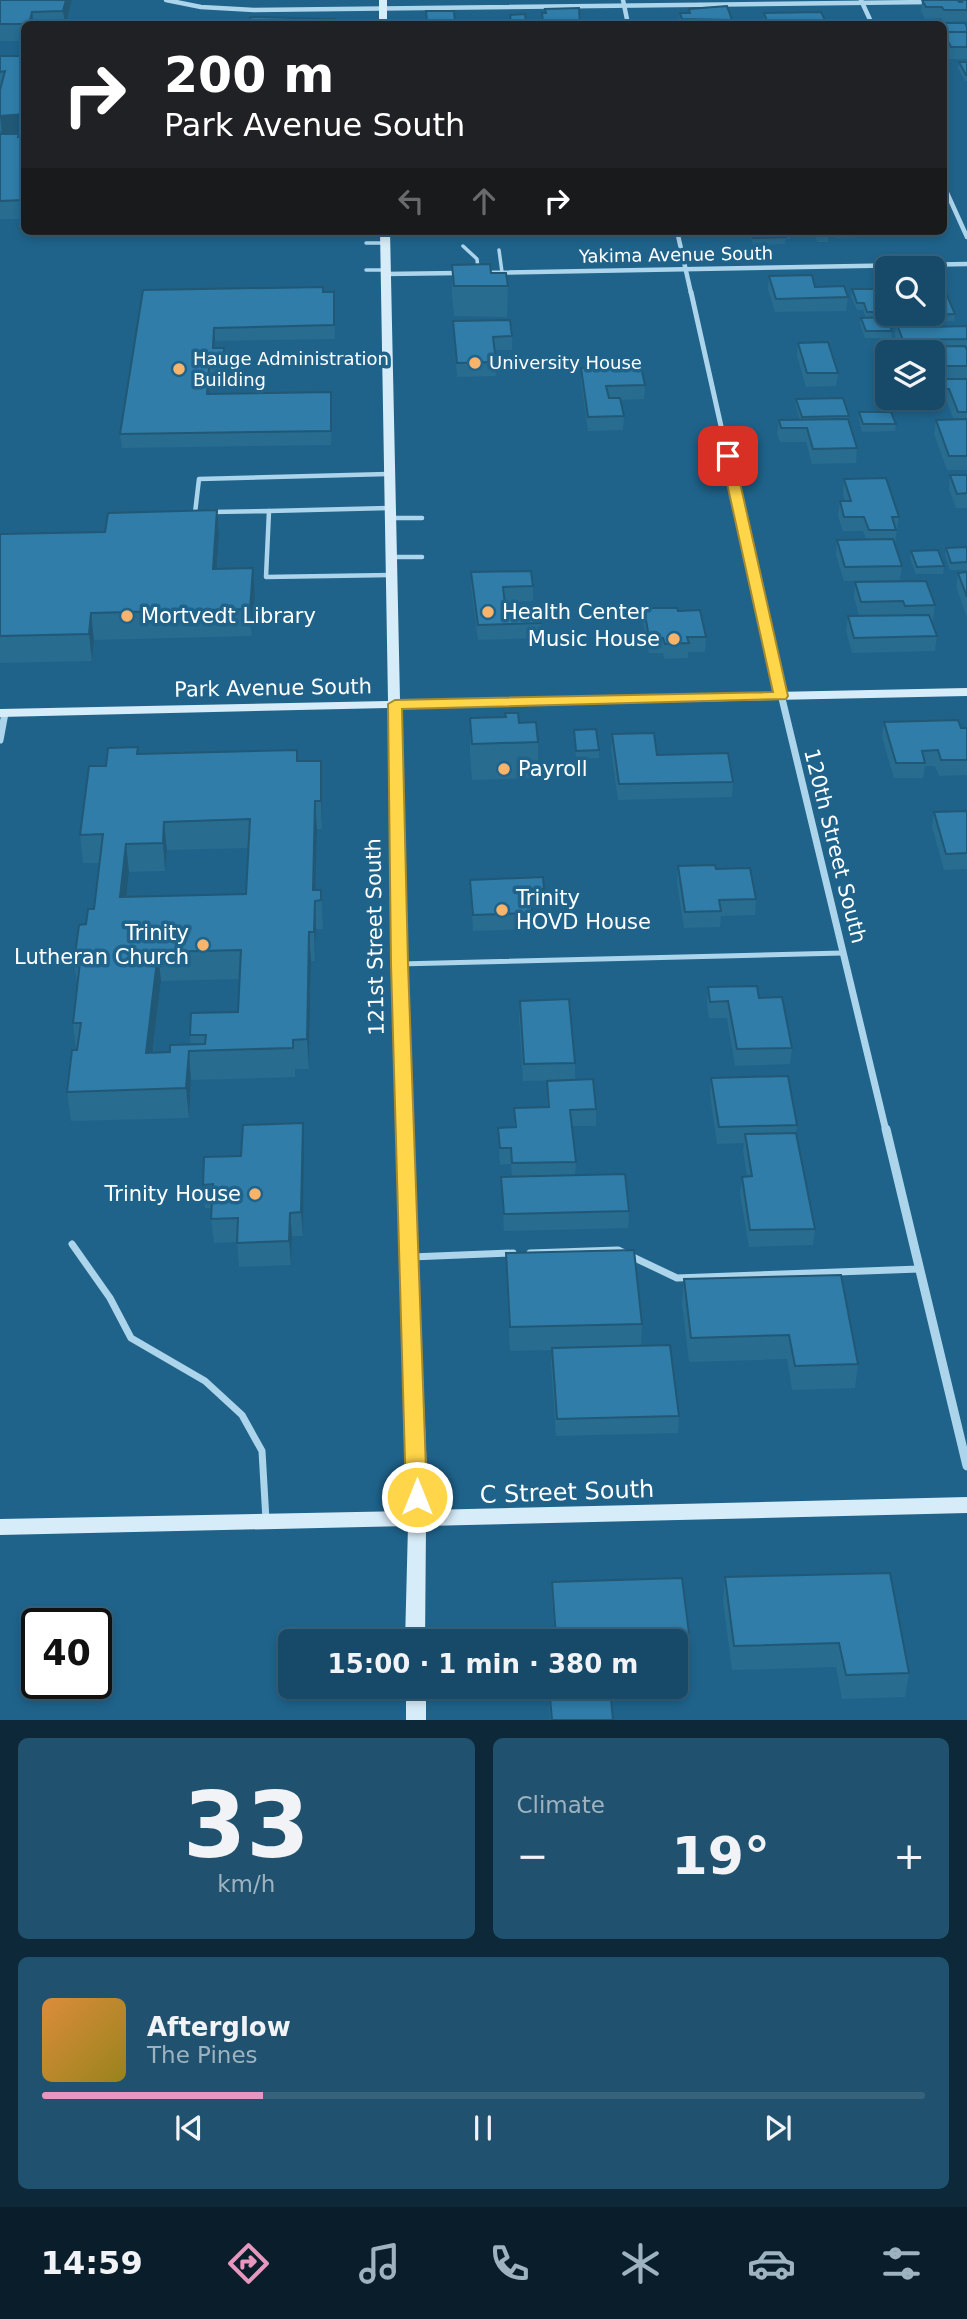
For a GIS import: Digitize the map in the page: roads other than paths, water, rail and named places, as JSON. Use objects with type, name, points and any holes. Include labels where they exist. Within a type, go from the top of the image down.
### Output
[{"type":"street","points":[[166,0],[223,10],[383,5],[941,2]]},
{"type":"street","points":[[862,1],[871,21]]},
{"type":"street","points":[[623,3],[627,21]]},
{"type":"street","points":[[947,193],[967,237]]},
{"type":"street","name":"120th Street South","points":[[678,235],[781,696],[967,1466]]},
{"type":"street","name":"121st Street South","points":[[385,237],[399,964],[418,1474],[415,1629]]},
{"type":"street","name":"Yakima Avenue South","points":[[385,272],[479,273],[967,264]]},
{"type":"street","name":"Park Avenue South","points":[[3,713],[967,692]]},
{"type":"street","points":[[0,740],[3,713]]},
{"type":"street","name":"C Street South","points":[[0,1527],[967,1505]]},
{"type":"street","points":[[416,1699],[416,1720]]},
{"type":"lane","points":[[366,243],[385,237]]},
{"type":"lane","points":[[463,246],[477,259],[479,273]]},
{"type":"lane","points":[[499,250],[502,272]]},
{"type":"lane","points":[[366,270],[385,272]]},
{"type":"lane","points":[[388,474],[199,479],[195,513],[358,509],[422,518]]},
{"type":"lane","points":[[269,511],[266,577],[391,575]]},
{"type":"lane","points":[[391,557],[422,556]]},
{"type":"lane","points":[[399,964],[843,953]]},
{"type":"lane","points":[[72,1244],[110,1298],[131,1338],[205,1381],[242,1415],[262,1451],[267,1521]]},
{"type":"lane","points":[[408,1257],[618,1250],[677,1278],[919,1269]]},
{"type":"place","name":"University House","points":[[475,363]]},
{"type":"place","name":"Hauge Administration Building","points":[[179,369]]},
{"type":"place","name":"Health Center","points":[[488,612]]},
{"type":"place","name":"Mortvedt Library","points":[[127,616]]},
{"type":"place","name":"Music House","points":[[674,639]]},
{"type":"place","name":"Payroll","points":[[504,769]]},
{"type":"place","name":"Trinity HOVD House","points":[[502,910]]},
{"type":"place","name":"Trinity Lutheran Church","points":[[203,945]]},
{"type":"place","name":"Trinity House","points":[[255,1194]]}]
